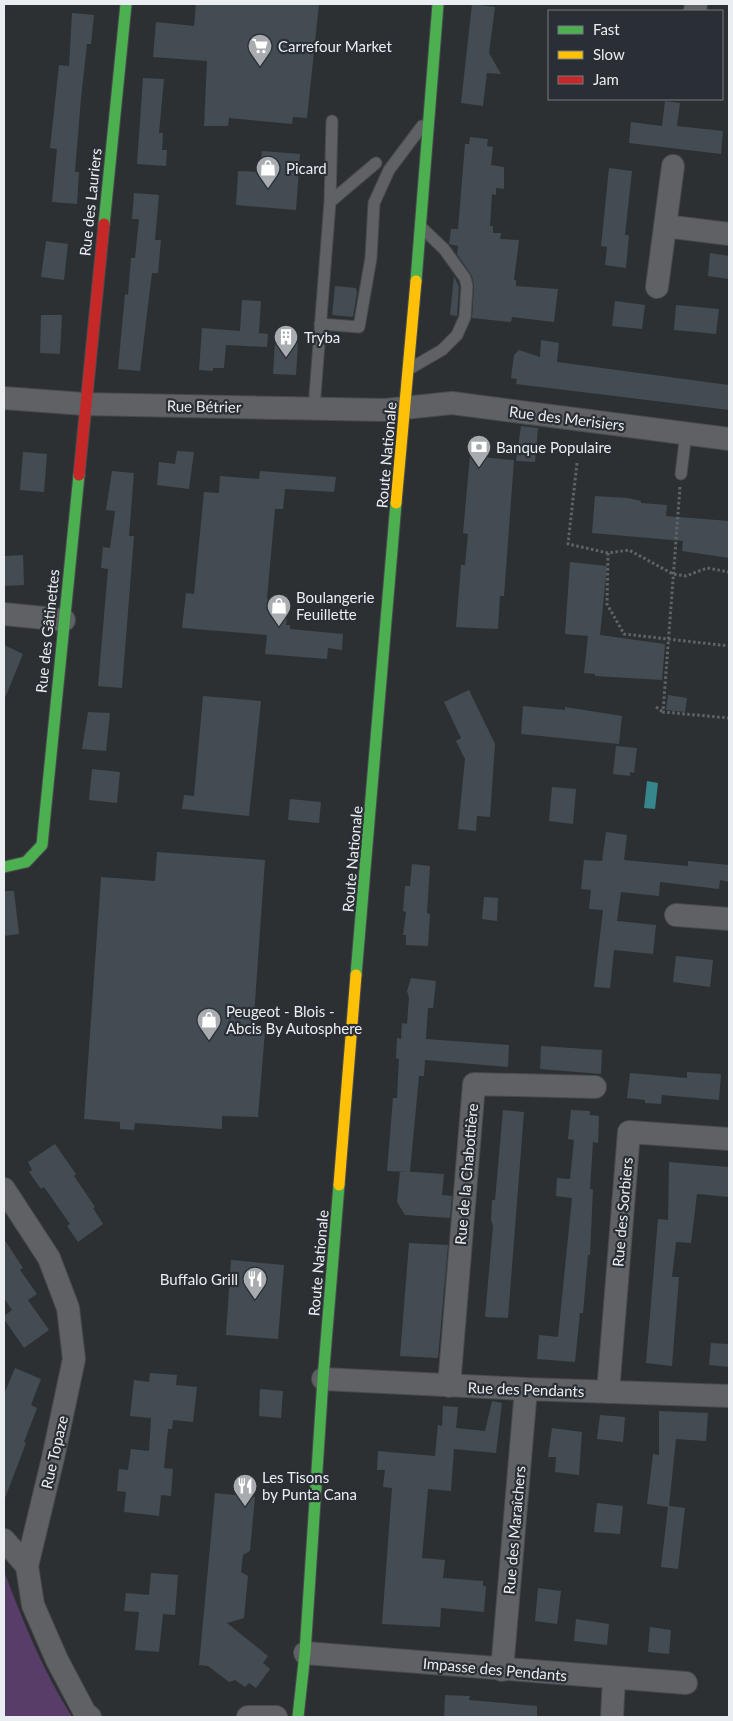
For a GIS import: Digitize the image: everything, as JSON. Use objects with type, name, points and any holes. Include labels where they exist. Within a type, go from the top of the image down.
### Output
[{"type":"main road","name":"Rue des Lauriers","points":[[84,404],[126,4]]},
{"type":"main road","name":"Route Nationale","points":[[298,1717],[305,1653],[324,1379],[438,4]]},
{"type":"main road","name":"Rue des Gâtinettes","points":[[4,867],[21,865],[34,858],[42,845],[84,404]]},
{"type":"street","points":[[657,287],[673,166]]},
{"type":"street","points":[[665,226],[729,234]]},
{"type":"street","name":"Rue Bétrier","points":[[4,398],[84,404],[384,410],[405,408]]},
{"type":"street","name":"Rue des Merisiers","points":[[405,408],[452,403],[729,439]]},
{"type":"street","points":[[4,614],[64,620]]},
{"type":"street","points":[[676,915],[729,920]]},
{"type":"street","name":"Rue de la Chabottière","points":[[449,1386],[474,1084],[595,1087]]},
{"type":"street","name":"Rue des Sorbiers","points":[[608,1392],[629,1132],[729,1138]]},
{"type":"street","name":"Rue Topaze","points":[[4,1189],[49,1258],[68,1308],[74,1359],[27,1566],[33,1605],[57,1660],[85,1713],[90,1717]]},
{"type":"street","name":"Rue des Pendants","points":[[324,1379],[526,1390],[729,1396]]},
{"type":"street","name":"Rue des Maraîchers","points":[[502,1670],[526,1390]]},
{"type":"street","points":[[4,1540],[27,1566]]},
{"type":"street","name":"Impasse des Pendants","points":[[305,1653],[686,1683]]},
{"type":"street","points":[[612,1717],[614,1678]]},
{"type":"street","points":[[248,1717],[276,1717]]},
{"type":"lane","points":[[314,408],[330,202],[332,120]]},
{"type":"lane","points":[[320,324],[359,327],[372,258],[374,203],[389,170],[427,120]]},
{"type":"lane","points":[[330,202],[376,163]]},
{"type":"lane","points":[[409,369],[442,350],[457,335],[464,317],[467,286],[461,271],[444,249],[420,226]]},
{"type":"lane","points":[[681,474],[686,433]]},
{"type":"path","points":[[577,463],[568,544],[608,553],[628,550],[673,574],[686,576],[707,568],[729,572]]},
{"type":"path","points":[[663,712],[681,474]]},
{"type":"path","points":[[608,553],[607,604],[624,634],[729,646]]},
{"type":"path","points":[[656,707],[663,712],[729,718]]},
{"type":"shaded area","points":[[4,1571],[34,1646],[72,1717],[4,1717]]},
{"type":"water","points":[[647,781],[658,783],[655,809],[644,808]]},
{"type":"building","name":"Carrefour Market","points":[[196,4],[319,4],[307,118],[293,117],[292,124],[229,118],[228,126],[204,126],[207,61],[153,57],[156,22],[194,26]]},
{"type":"building","points":[[472,4],[495,7],[489,53],[501,74],[487,73],[483,106],[461,103]]},
{"type":"building","points":[[72,13],[94,15],[91,44],[87,44],[81,98],[75,172],[79,172],[77,204],[52,202],[57,149],[50,148],[59,65],[69,66]]},
{"type":"building","points":[[143,78],[164,79],[159,133],[163,133],[162,150],[167,150],[166,166],[137,164]]},
{"type":"building","points":[[665,101],[680,103],[677,126],[723,131],[721,154],[629,143],[631,122],[662,126]]},
{"type":"building","points":[[470,137],[488,139],[487,146],[493,147],[491,165],[504,167],[504,189],[496,188],[496,195],[492,194],[490,226],[493,226],[493,233],[501,233],[500,239],[519,240],[514,280],[516,280],[516,286],[558,289],[554,322],[512,317],[511,322],[472,318],[474,286],[472,276],[457,254],[458,246],[449,244],[451,229],[458,229],[465,144],[469,144]]},
{"type":"building","name":"Picard","points":[[262,151],[300,154],[296,210],[236,205],[238,171],[260,172]]},
{"type":"building","points":[[609,168],[632,171],[625,235],[629,235],[626,268],[605,265],[607,247],[601,246]]},
{"type":"building","points":[[134,193],[159,195],[155,240],[161,240],[158,273],[152,273],[140,371],[118,369],[125,294],[128,295],[131,258],[135,258],[139,219],[132,219]]},
{"type":"building","points":[[46,241],[68,244],[64,280],[41,277]]},
{"type":"building","points":[[710,253],[729,256],[729,279],[708,276]]},
{"type":"building","points":[[454,276],[459,287],[457,316],[450,315]]},
{"type":"building","points":[[335,286],[356,288],[357,293],[353,317],[332,315]]},
{"type":"building","points":[[242,300],[261,301],[259,333],[268,334],[267,347],[226,345],[224,368],[213,368],[213,371],[199,370],[202,328],[240,331]]},
{"type":"building","points":[[615,301],[645,305],[642,329],[612,326]]},
{"type":"building","points":[[676,305],[719,309],[716,334],[674,330]]},
{"type":"building","points":[[41,315],[62,315],[60,354],[40,353]]},
{"type":"building","points":[[541,340],[559,343],[557,362],[729,385],[729,410],[516,384],[517,379],[511,378],[514,355],[519,350],[540,357]]},
{"type":"building","name":"Tryba","points":[[275,342],[298,343],[296,375],[273,374]]},
{"type":"building","points":[[521,426],[538,428],[535,462],[516,461]]},
{"type":"building","points":[[177,451],[194,452],[189,489],[157,485],[159,462],[175,464]]},
{"type":"building","points":[[23,452],[47,454],[44,492],[20,490]]},
{"type":"building","points":[[470,456],[514,460],[504,596],[500,596],[498,629],[456,627],[461,565],[465,565],[468,534],[463,533]]},
{"type":"building","points":[[112,471],[134,473],[129,536],[134,536],[122,688],[98,686],[108,569],[101,568],[103,547],[110,548],[115,511],[106,510]]},
{"type":"building","points":[[260,471],[336,477],[334,492],[285,489],[283,509],[275,509],[267,599],[288,601],[286,625],[290,625],[290,629],[343,634],[342,650],[328,648],[327,659],[265,654],[267,635],[182,628],[186,593],[194,594],[204,492],[219,493],[220,476],[259,479]]},
{"type":"building","points":[[595,496],[628,498],[641,501],[641,503],[667,505],[666,516],[729,521],[729,558],[682,551],[683,541],[592,533]]},
{"type":"building","points":[[23,555],[24,585],[4,586],[4,556]]},
{"type":"building","points":[[570,562],[607,566],[600,635],[665,644],[662,680],[595,676],[595,674],[584,673],[588,636],[565,634]]},
{"type":"building","points":[[4,645],[23,654],[4,700]]},
{"type":"building","points":[[469,690],[495,744],[490,817],[477,816],[476,831],[458,829],[465,759],[456,741],[461,738],[444,702]]},
{"type":"building","points":[[668,695],[687,698],[685,712],[666,710]]},
{"type":"building","points":[[203,696],[261,701],[249,816],[182,809],[184,795],[194,796]]},
{"type":"building","points":[[523,706],[565,710],[565,707],[622,716],[619,744],[521,734]]},
{"type":"building","points":[[88,712],[110,713],[106,751],[82,749]]},
{"type":"building","points":[[616,746],[637,748],[634,773],[630,772],[630,776],[613,774]]},
{"type":"building","points":[[92,769],[120,772],[117,803],[89,800]]},
{"type":"building","points":[[552,787],[576,789],[573,824],[549,821]]},
{"type":"building","points":[[290,799],[321,802],[319,823],[288,820]]},
{"type":"building","points":[[606,832],[627,835],[624,860],[688,866],[688,861],[729,865],[729,882],[720,880],[719,889],[660,882],[659,896],[621,892],[617,921],[656,925],[653,954],[614,950],[610,988],[594,987],[603,910],[589,909],[591,890],[581,889],[584,860],[602,861]]},
{"type":"building","points":[[157,852],[265,860],[253,1030],[265,1031],[258,1117],[222,1116],[222,1129],[135,1123],[134,1130],[120,1129],[120,1122],[84,1119],[101,877],[155,881]]},
{"type":"building","points":[[412,864],[430,866],[427,913],[430,914],[428,946],[406,945],[406,935],[403,935],[406,912],[403,911],[405,886],[410,886]]},
{"type":"building","points":[[4,891],[14,891],[19,934],[4,936]]},
{"type":"building","points":[[484,897],[498,898],[497,921],[482,919]]},
{"type":"building","points":[[676,956],[713,960],[710,987],[673,982]]},
{"type":"building","points":[[411,978],[436,981],[433,1008],[428,1008],[426,1039],[509,1045],[508,1067],[425,1060],[424,1076],[419,1076],[410,1172],[387,1171],[393,1098],[397,1098],[399,1059],[396,1058],[397,1038],[401,1039],[402,1023],[407,1024],[409,998],[407,991]]},
{"type":"building","points":[[541,1046],[602,1050],[601,1074],[540,1069]]},
{"type":"building","points":[[687,1072],[721,1074],[719,1100],[662,1095],[661,1104],[645,1103],[645,1100],[627,1098],[630,1073],[687,1078]]},
{"type":"building","points":[[503,1110],[524,1112],[508,1318],[485,1317],[493,1226],[491,1220],[492,1200],[495,1200]]},
{"type":"building","points":[[571,1110],[590,1111],[590,1115],[599,1116],[598,1143],[593,1142],[590,1189],[593,1189],[590,1255],[588,1255],[583,1313],[580,1313],[575,1362],[537,1359],[539,1335],[558,1337],[572,1198],[556,1196],[557,1178],[570,1179],[574,1140],[568,1139]]},
{"type":"building","points":[[55,1144],[76,1174],[74,1176],[95,1207],[93,1208],[103,1224],[78,1242],[67,1226],[70,1224],[44,1187],[41,1189],[29,1172],[32,1170],[28,1162]]},
{"type":"building","points":[[669,1162],[729,1167],[729,1197],[697,1194],[691,1243],[676,1242],[672,1277],[679,1277],[672,1366],[646,1363],[658,1219],[668,1220]]},
{"type":"building","points":[[400,1171],[444,1174],[442,1195],[452,1196],[450,1218],[405,1215],[397,1202]]},
{"type":"building","points":[[4,1239],[23,1268],[20,1270],[37,1294],[28,1300],[49,1330],[24,1348],[4,1319],[4,1316],[12,1310],[4,1298]]},
{"type":"building","points":[[409,1243],[448,1245],[438,1358],[400,1356]]},
{"type":"building","name":"Buffalo Grill","points":[[231,1260],[284,1265],[278,1339],[226,1335]]},
{"type":"building","points":[[711,1343],[729,1344],[729,1367],[709,1365]]},
{"type":"building","points":[[15,1368],[41,1379],[31,1405],[37,1408],[5,1498],[4,1394]]},
{"type":"building","points":[[150,1373],[177,1375],[176,1385],[197,1387],[193,1422],[173,1420],[172,1429],[168,1429],[164,1468],[173,1469],[171,1496],[161,1495],[159,1516],[124,1512],[126,1492],[117,1491],[119,1469],[128,1470],[131,1449],[149,1451],[151,1418],[130,1416],[134,1380],[149,1382]]},
{"type":"building","points":[[260,1389],[283,1391],[281,1418],[259,1416]]},
{"type":"building","points":[[492,1401],[502,1403],[496,1453],[454,1449],[451,1491],[428,1489],[422,1558],[445,1560],[443,1578],[483,1581],[483,1586],[486,1586],[484,1612],[441,1608],[440,1627],[382,1624],[392,1488],[383,1487],[385,1470],[377,1470],[378,1451],[435,1456],[438,1425],[442,1426],[443,1406],[458,1407],[456,1428],[485,1431]]},
{"type":"building","points":[[659,1411],[708,1413],[706,1441],[676,1439],[669,1506],[685,1508],[678,1569],[661,1567],[668,1507],[647,1504],[653,1454],[659,1455]]},
{"type":"building","points":[[600,1415],[625,1417],[623,1442],[597,1439]]},
{"type":"building","points":[[552,1428],[582,1432],[579,1475],[555,1472],[556,1457],[548,1457]]},
{"type":"building","points":[[215,1493],[255,1497],[250,1551],[243,1555],[241,1572],[248,1576],[244,1618],[227,1623],[268,1656],[263,1663],[270,1669],[256,1688],[249,1683],[245,1687],[235,1680],[229,1682],[208,1666],[199,1665]]},
{"type":"building","points":[[597,1503],[623,1506],[620,1534],[594,1532]]},
{"type":"building","points":[[151,1573],[178,1575],[175,1615],[163,1614],[159,1652],[135,1650],[139,1612],[124,1611],[126,1593],[149,1595]]},
{"type":"building","points":[[538,1588],[561,1591],[557,1624],[535,1621]]},
{"type":"building","points":[[576,1619],[609,1624],[607,1645],[574,1641]]},
{"type":"building","points":[[650,1627],[671,1630],[669,1654],[648,1652]]},
{"type":"building","points":[[445,1695],[470,1696],[469,1700],[537,1706],[537,1717],[444,1717]]},
{"type":"traffic: fast","points":[[104,224],[126,4]]},
{"type":"traffic: fast","points":[[416,281],[438,4]]},
{"type":"traffic: fast","points":[[4,867],[26,862],[42,845],[79,475]]},
{"type":"traffic: fast","points":[[356,975],[396,503]]},
{"type":"traffic: fast","points":[[298,1717],[305,1653],[323,1379],[339,1185]]},
{"type":"traffic: slow","points":[[396,503],[416,281]]},
{"type":"traffic: slow","points":[[339,1185],[356,975]]},
{"type":"traffic: jam","points":[[79,475],[104,224]]},
{"type":"place","name":"Carrefour Market","points":[[260,67]]},
{"type":"place","name":"Picard","points":[[268,189]]},
{"type":"place","name":"Tryba","points":[[286,358]]},
{"type":"place","name":"Banque Populaire","points":[[479,468]]},
{"type":"place","name":"Boulangerie Feuillette","points":[[279,627]]},
{"type":"place","name":"Peugeot - Blois - Abcis By Autosphere","points":[[209,1041]]},
{"type":"place","name":"Buffalo Grill","points":[[255,1300]]},
{"type":"place","name":"Les Tisons by Punta Cana","points":[[245,1507]]}]
